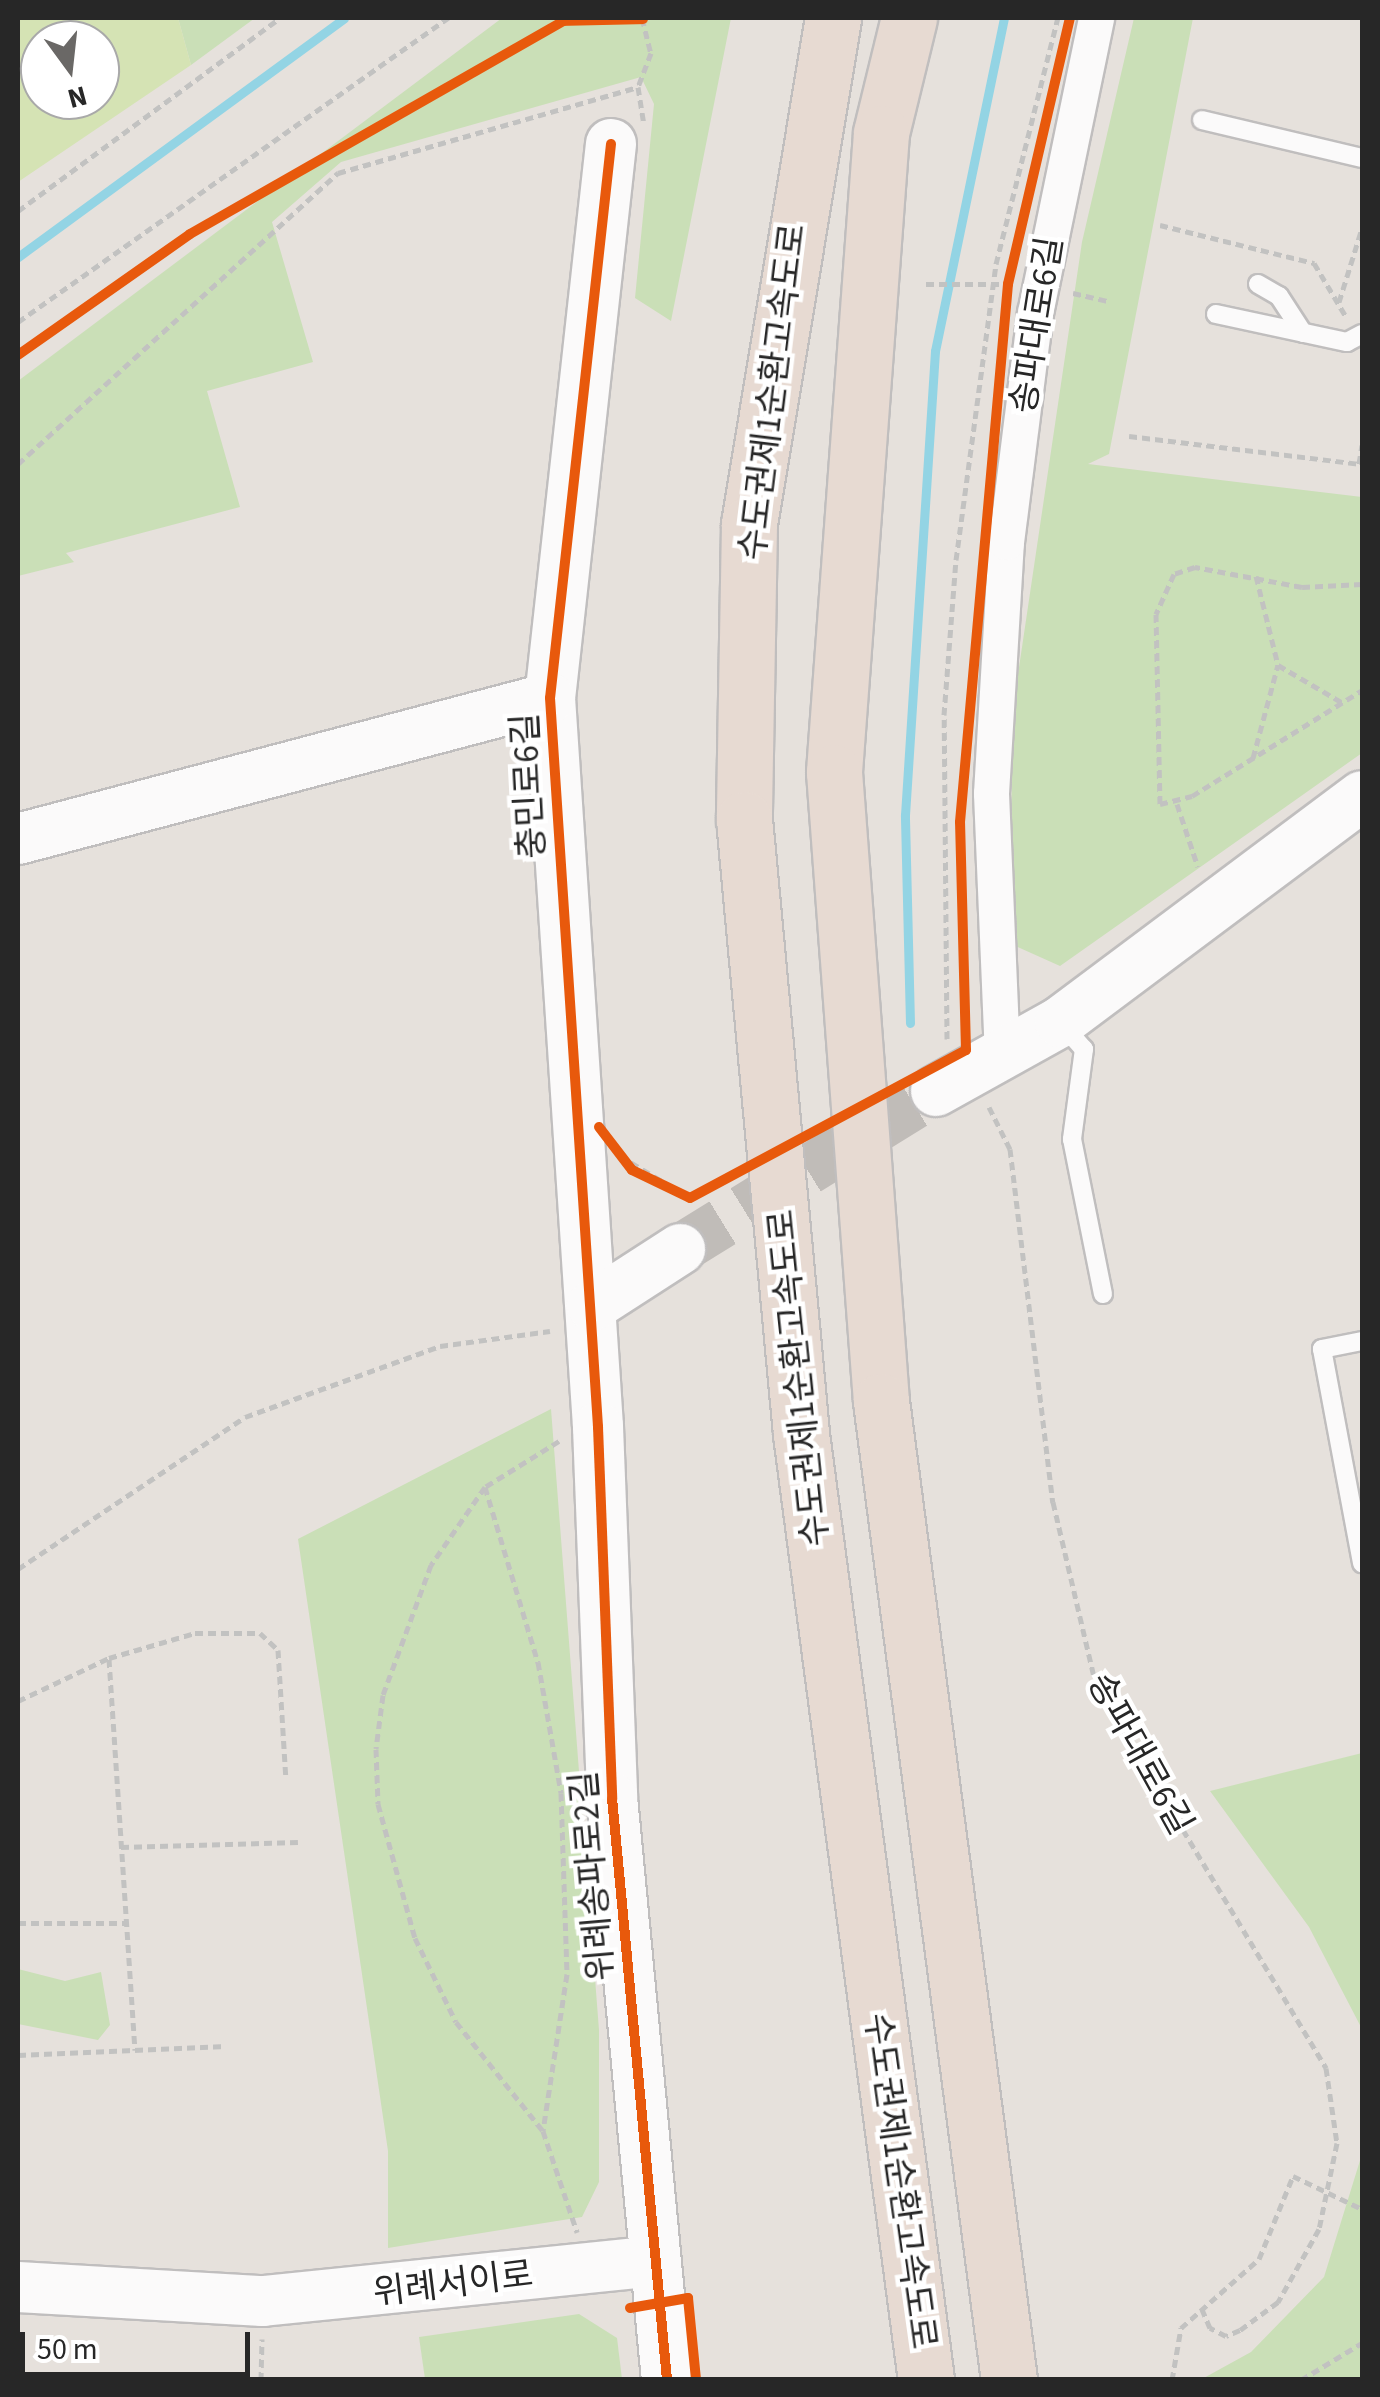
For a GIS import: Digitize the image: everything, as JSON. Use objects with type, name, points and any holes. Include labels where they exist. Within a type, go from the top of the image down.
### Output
[{"type":"highway","name":"수도권제1순환고속도로","points":[[833,18],[749,524],[744,819],[801,1434],[926,2380]]},
{"type":"highway","points":[[909,18],[881,133],[834,772],[881,1401],[1009,2380]]},
{"type":"street","name":"송파대로6길","points":[[966,1075],[991,792],[1024,285],[1096,18]]},
{"type":"street","name":"충민로6길","points":[[592,1306],[550,698],[610,144]]},
{"type":"street","points":[[18,840],[550,698]]},
{"type":"street","points":[[966,1075],[1060,1022],[1362,796]]},
{"type":"street","points":[[592,1306],[680,1249]]},
{"type":"street","name":"위례송파로2길","points":[[592,1306],[612,1798],[650,2262],[667,2380]]},
{"type":"street","name":"위례서이로","points":[[18,2287],[218,2303],[650,2262]]},
{"type":"lane","points":[[1202,120],[1362,158]]},
{"type":"lane","points":[[1258,284],[1279,296],[1303,332]]},
{"type":"lane","points":[[1216,314],[1347,342],[1362,334]]},
{"type":"lane","points":[[1060,1022],[1084,1050],[1072,1140],[1103,1294]]},
{"type":"lane","points":[[1362,1341],[1322,1350],[1362,1563]]},
{"type":"path","points":[[18,211],[280,18]]},
{"type":"path","points":[[18,322],[448,18]]},
{"type":"path","points":[[18,464],[338,172],[638,87],[651,53],[643,18],[623,20]]},
{"type":"path","points":[[1003,342],[1024,285],[1070,18]]},
{"type":"path","points":[[1339,302],[1362,228]]},
{"type":"path","points":[[926,284],[1024,285],[1106,301]]},
{"type":"path","points":[[1129,436],[1359,464],[1362,446]]},
{"type":"path","points":[[1362,584],[1302,587],[1256,575],[1196,567],[1160,591],[1156,792],[1160,804],[1177,804],[1362,690]]},
{"type":"path","points":[[1253,758],[1278,665],[1256,575]]},
{"type":"path","points":[[1278,665],[1343,702]]},
{"type":"path","points":[[962,803],[964,997]]},
{"type":"path","points":[[1177,804],[1212,909]]},
{"type":"path","points":[[613,1148],[632,1170],[690,1198]]},
{"type":"path","points":[[18,1569],[245,1418],[440,1346],[539,1338],[592,1306]]},
{"type":"path","points":[[588,2268],[543,2131],[456,2022],[415,1938],[378,1804],[383,1695],[430,1564],[486,1487],[538,1448],[598,1427]]},
{"type":"path","points":[[486,1487],[538,1662],[562,1793],[567,1974],[543,2131]]},
{"type":"path","points":[[18,1701],[109,1658],[195,1633],[260,1633],[278,1650],[286,1779]]},
{"type":"path","points":[[109,1658],[135,2050]]},
{"type":"path","points":[[122,1847],[298,1842]]},
{"type":"path","points":[[18,1923],[126,1922]]},
{"type":"path","points":[[18,2054],[226,2046]]},
{"type":"path","points":[[1172,2380],[1181,2328],[1259,2259],[1293,2176],[1362,2211]]},
{"type":"path","points":[[1300,2380],[1362,2343]]},
{"type":"green space","points":[[18,18],[178,18],[191,65],[120,113],[120,20],[20,20],[20,120],[110,120],[18,182]]},
{"type":"green space","points":[[178,18],[255,18],[191,65]]},
{"type":"green space","points":[[502,18],[731,18],[671,321],[635,298],[654,104],[641,77],[341,162],[272,222],[313,362],[207,391],[240,507],[66,553],[74,562],[18,576],[18,381]]},
{"type":"green space","points":[[1134,18],[1193,18],[1109,454],[1088,464],[1362,497],[1362,753],[1060,966],[1009,943],[1013,708],[1082,242]]},
{"type":"green space","points":[[551,1409],[599,2030],[599,2182],[582,2217],[388,2248],[388,2151],[298,1539]]},
{"type":"green space","points":[[1362,1753],[1362,2029],[1309,1927],[1210,1791]]},
{"type":"green space","points":[[18,1969],[65,1981],[101,1972],[110,2025],[98,2040],[18,2024]]},
{"type":"green space","points":[[1362,2154],[1362,2379],[1202,2379],[1251,2352],[1324,2277]]},
{"type":"green space","points":[[579,2314],[617,2338],[622,2379],[425,2379],[419,2337]]},
{"type":"waterway","points":[[18,257],[344,18]]},
{"type":"waterway","points":[[910,1023],[905,815],[935,351],[1004,18]]},
{"type":"tunnel","points":[[680,1249],[936,1091]]},
{"type":"cycle path","points":[[599,1127],[632,1170],[690,1198],[966,1050],[960,822],[1008,284],[1070,18]]},
{"type":"cycle path","points":[[18,355],[190,234],[563,21],[643,19]]},
{"type":"cycle path","points":[[611,144],[550,698],[598,1427],[612,1798],[667,2380]]},
{"type":"cycle path","points":[[630,2308],[688,2298],[696,2380]]}]
